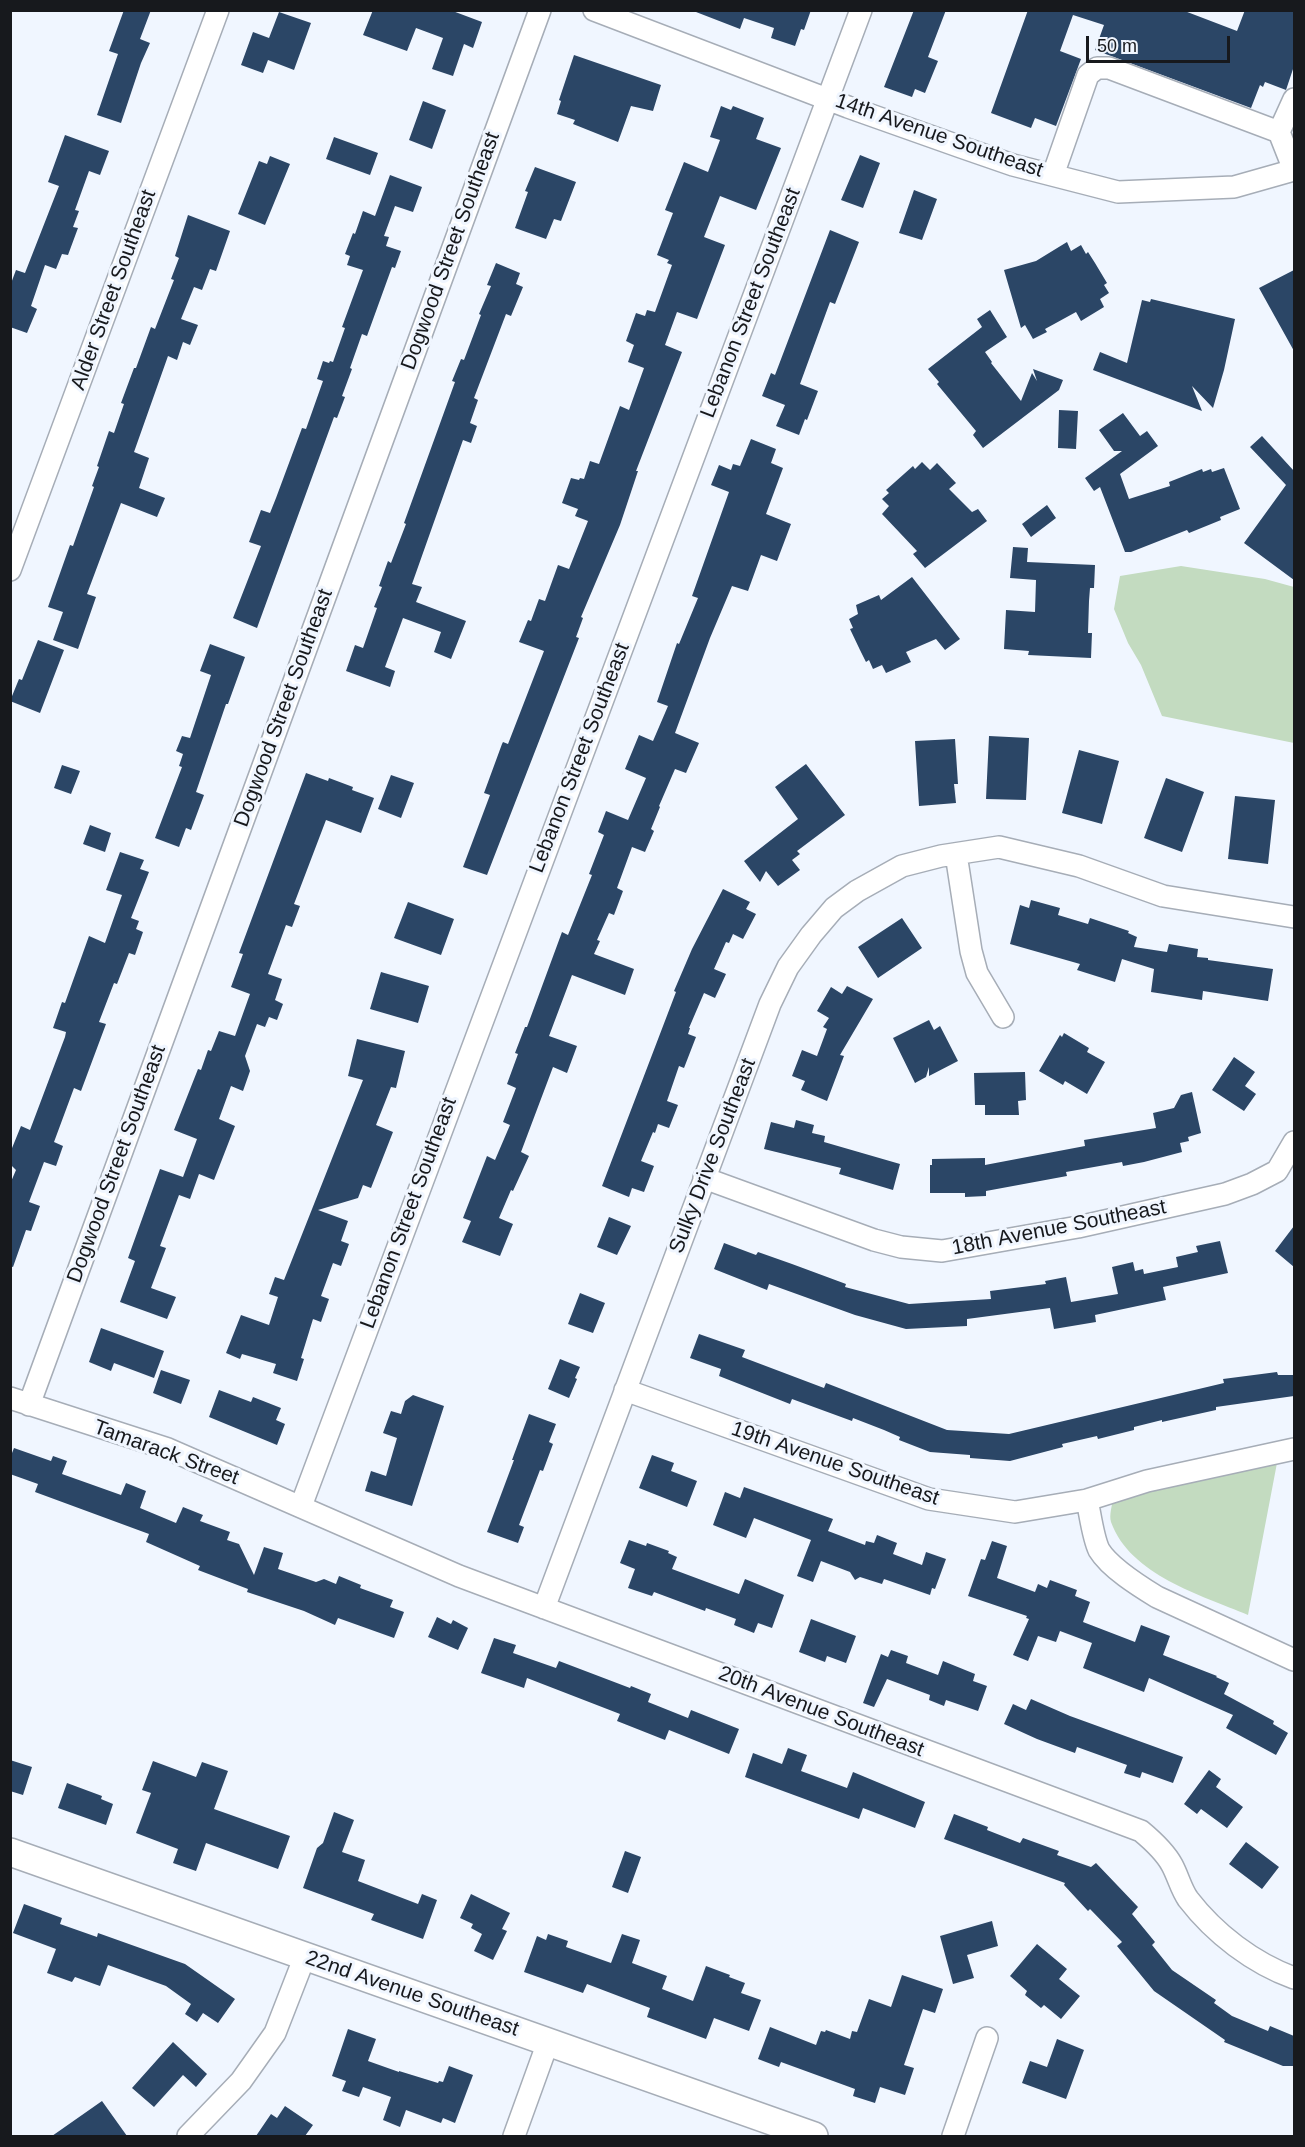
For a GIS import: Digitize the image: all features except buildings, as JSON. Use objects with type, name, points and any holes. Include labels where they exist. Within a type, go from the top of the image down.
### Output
[{"type":"street","name":"Alder Street Southeast","points":[[10,570],[218,10]]},
{"type":"street","name":"Dogwood Street Southeast","points":[[20,1401],[540,10]]},
{"type":"street","name":"14th Avenue Southeast","points":[[594,10],[961,147],[1013,165],[1118,192],[1234,187],[1294,170]]},
{"type":"street","name":"Lebanon Street Southeast","points":[[301,1506],[861,10]]},
{"type":"street","points":[[1053,175],[1088,75],[1097,68],[1109,68],[1279,132]]},
{"type":"street","points":[[1294,99],[1279,132],[1294,170]]},
{"type":"street","name":"Sulky Drive Southeast","points":[[544,1608],[770,1004],[788,967],[810,935],[834,908],[857,891],[902,866],[999,847],[1079,866],[1162,896],[1294,917]]},
{"type":"street","points":[[956,854],[971,951],[977,973],[1003,1017]]},
{"type":"street","name":"18th Avenue Southeast","points":[[704,1178],[874,1240],[942,1251],[1078,1227],[1225,1194],[1277,1171],[1294,1142]]},
{"type":"street","name":"19th Avenue Southeast","points":[[625,1390],[929,1499],[1015,1512],[1087,1500],[1147,1481],[1294,1449]]},
{"type":"street","name":"Tamarack Street","points":[[20,1401],[168,1449],[301,1506]]},
{"type":"street","points":[[1087,1500],[1099,1549],[1110,1562],[1136,1584],[1157,1597],[1294,1660]]},
{"type":"street","name":"20th Avenue Southeast","points":[[301,1506],[459,1576],[1141,1831],[1172,1865],[1187,1897],[1216,1929],[1270,1969],[1294,1978]]},
{"type":"street","name":"22nd Avenue Southeast","points":[[10,1852],[548,2042],[781,2131],[814,2136]]},
{"type":"street","points":[[188,2136],[241,2080],[275,2033],[305,1956]]},
{"type":"street","points":[[953,2136],[987,2038]]},
{"type":"street","points":[[514,2136],[548,2042]]},
{"type":"green space","points":[[1181,566],[1265,579],[1294,587],[1294,743],[1162,716],[1114,609],[1120,576]]},
{"type":"green space","points":[[1277,1463],[1248,1615],[1189,1591],[1150,1569],[1120,1540],[1111,1522],[1113,1499]]}]
